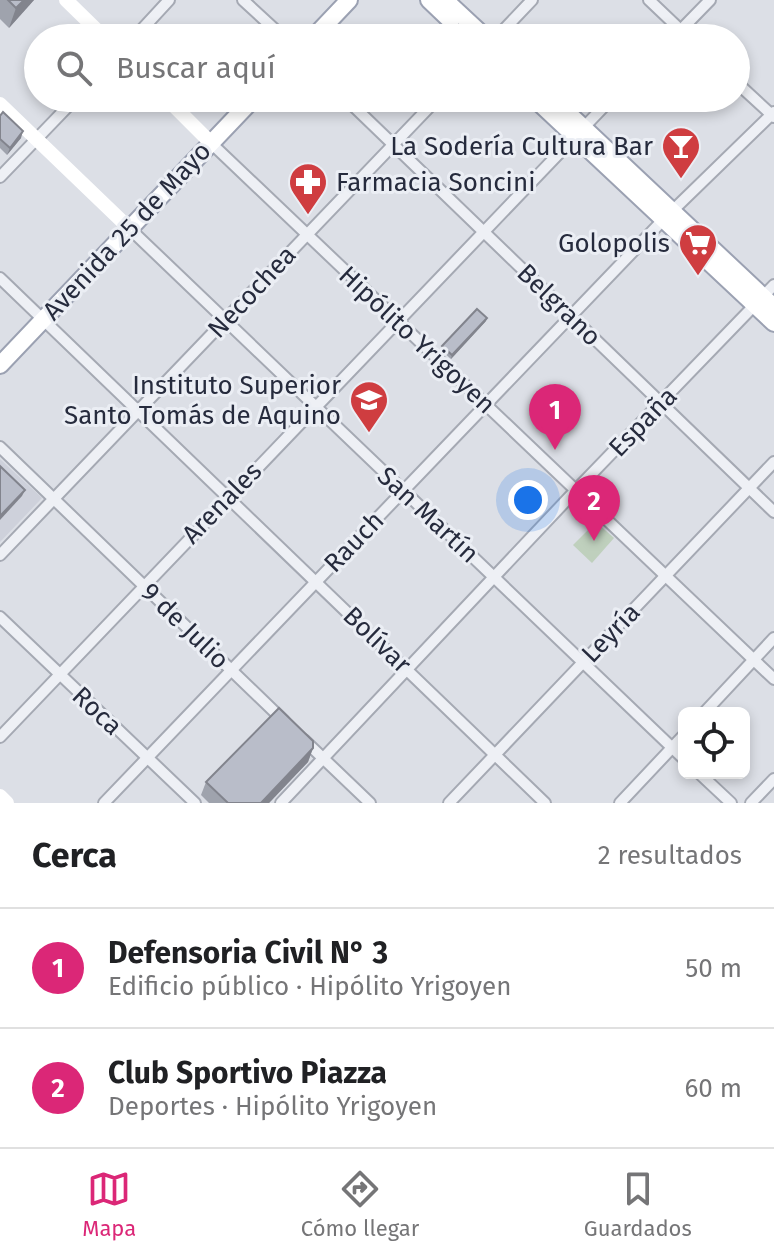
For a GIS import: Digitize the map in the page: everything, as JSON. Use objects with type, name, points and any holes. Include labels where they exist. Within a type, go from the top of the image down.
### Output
[{"type":"main road","points":[[326,24],[349,0]]},
{"type":"main road","points":[[429,0],[455,24]]},
{"type":"main road","points":[[445,0],[471,24]]},
{"type":"main road","name":"Avenida 25 de Mayo","points":[[0,365],[241,112]]},
{"type":"main road","points":[[553,112],[579,131],[668,215],[766,298],[774,323]]},
{"type":"main road","points":[[563,112],[579,131]]},
{"type":"street","points":[[66,0],[91,24]]},
{"type":"street","points":[[147,24],[169,0]]},
{"type":"street","points":[[243,0],[269,24]]},
{"type":"street","points":[[509,24],[532,0]]},
{"type":"street","points":[[649,0],[670,24]]},
{"type":"street","points":[[691,24],[710,0]]},
{"type":"street","points":[[750,94],[773,115]]},
{"type":"street","name":"San Martín","points":[[0,104],[678,754]]},
{"type":"street","points":[[0,177],[62,112]]},
{"type":"street","name":"Hipólito Yrigoyen","points":[[180,112],[774,679]]},
{"type":"street","name":"Belgrano","points":[[359,112],[774,512]]},
{"type":"street","name":"Necochea","points":[[0,555],[425,112]]},
{"type":"street","name":"Arenales","points":[[0,737],[598,112]]},
{"type":"street","name":"Rauch","points":[[104,803],[668,215],[773,115]]},
{"type":"street","name":"Bolívar","points":[[0,278],[545,803]]},
{"type":"street","name":"España","points":[[281,803],[576,490],[766,298]]},
{"type":"street","name":"9 de Julio","points":[[0,447],[370,803]]},
{"type":"street","name":"Leyría","points":[[449,803],[774,462]]},
{"type":"street","name":"Roca","points":[[0,617],[195,803]]},
{"type":"street","points":[[710,707],[774,638]]},
{"type":"street","points":[[620,803],[678,742]]},
{"type":"street","points":[[705,779],[731,803]]},
{"type":"street","points":[[751,803],[774,779]]},
{"type":"street","points":[[0,796],[7,803]]},
{"type":"shaded area","points":[[0,459],[42,498],[0,542]]},
{"type":"green space","points":[[596,522],[614,538],[592,563],[573,545]]},
{"type":"building","points":[[8,0],[24,0],[16,8]]},
{"type":"building","points":[[3,112],[23,131],[10,148],[0,139],[0,116]]},
{"type":"building","points":[[477,309],[487,318],[452,355],[442,346]]},
{"type":"building","points":[[0,466],[25,490],[0,516]]},
{"type":"building","points":[[279,708],[313,741],[313,748],[261,803],[228,803],[206,782]]},
{"type":"place","name":"La Sodería Cultura Bar","points":[[681,180]]},
{"type":"place","name":"Farmacia Soncini","points":[[308,216]]},
{"type":"place","name":"Golopolis","points":[[698,277]]},
{"type":"place","name":"Instituto Superior Santo Tomás de Aquino","points":[[369,434]]},
{"type":"place","name":"Defensoria Civil N° 3","points":[[555,450]]},
{"type":"place","name":"Club Sportivo Piazza","points":[[594,541]]}]
